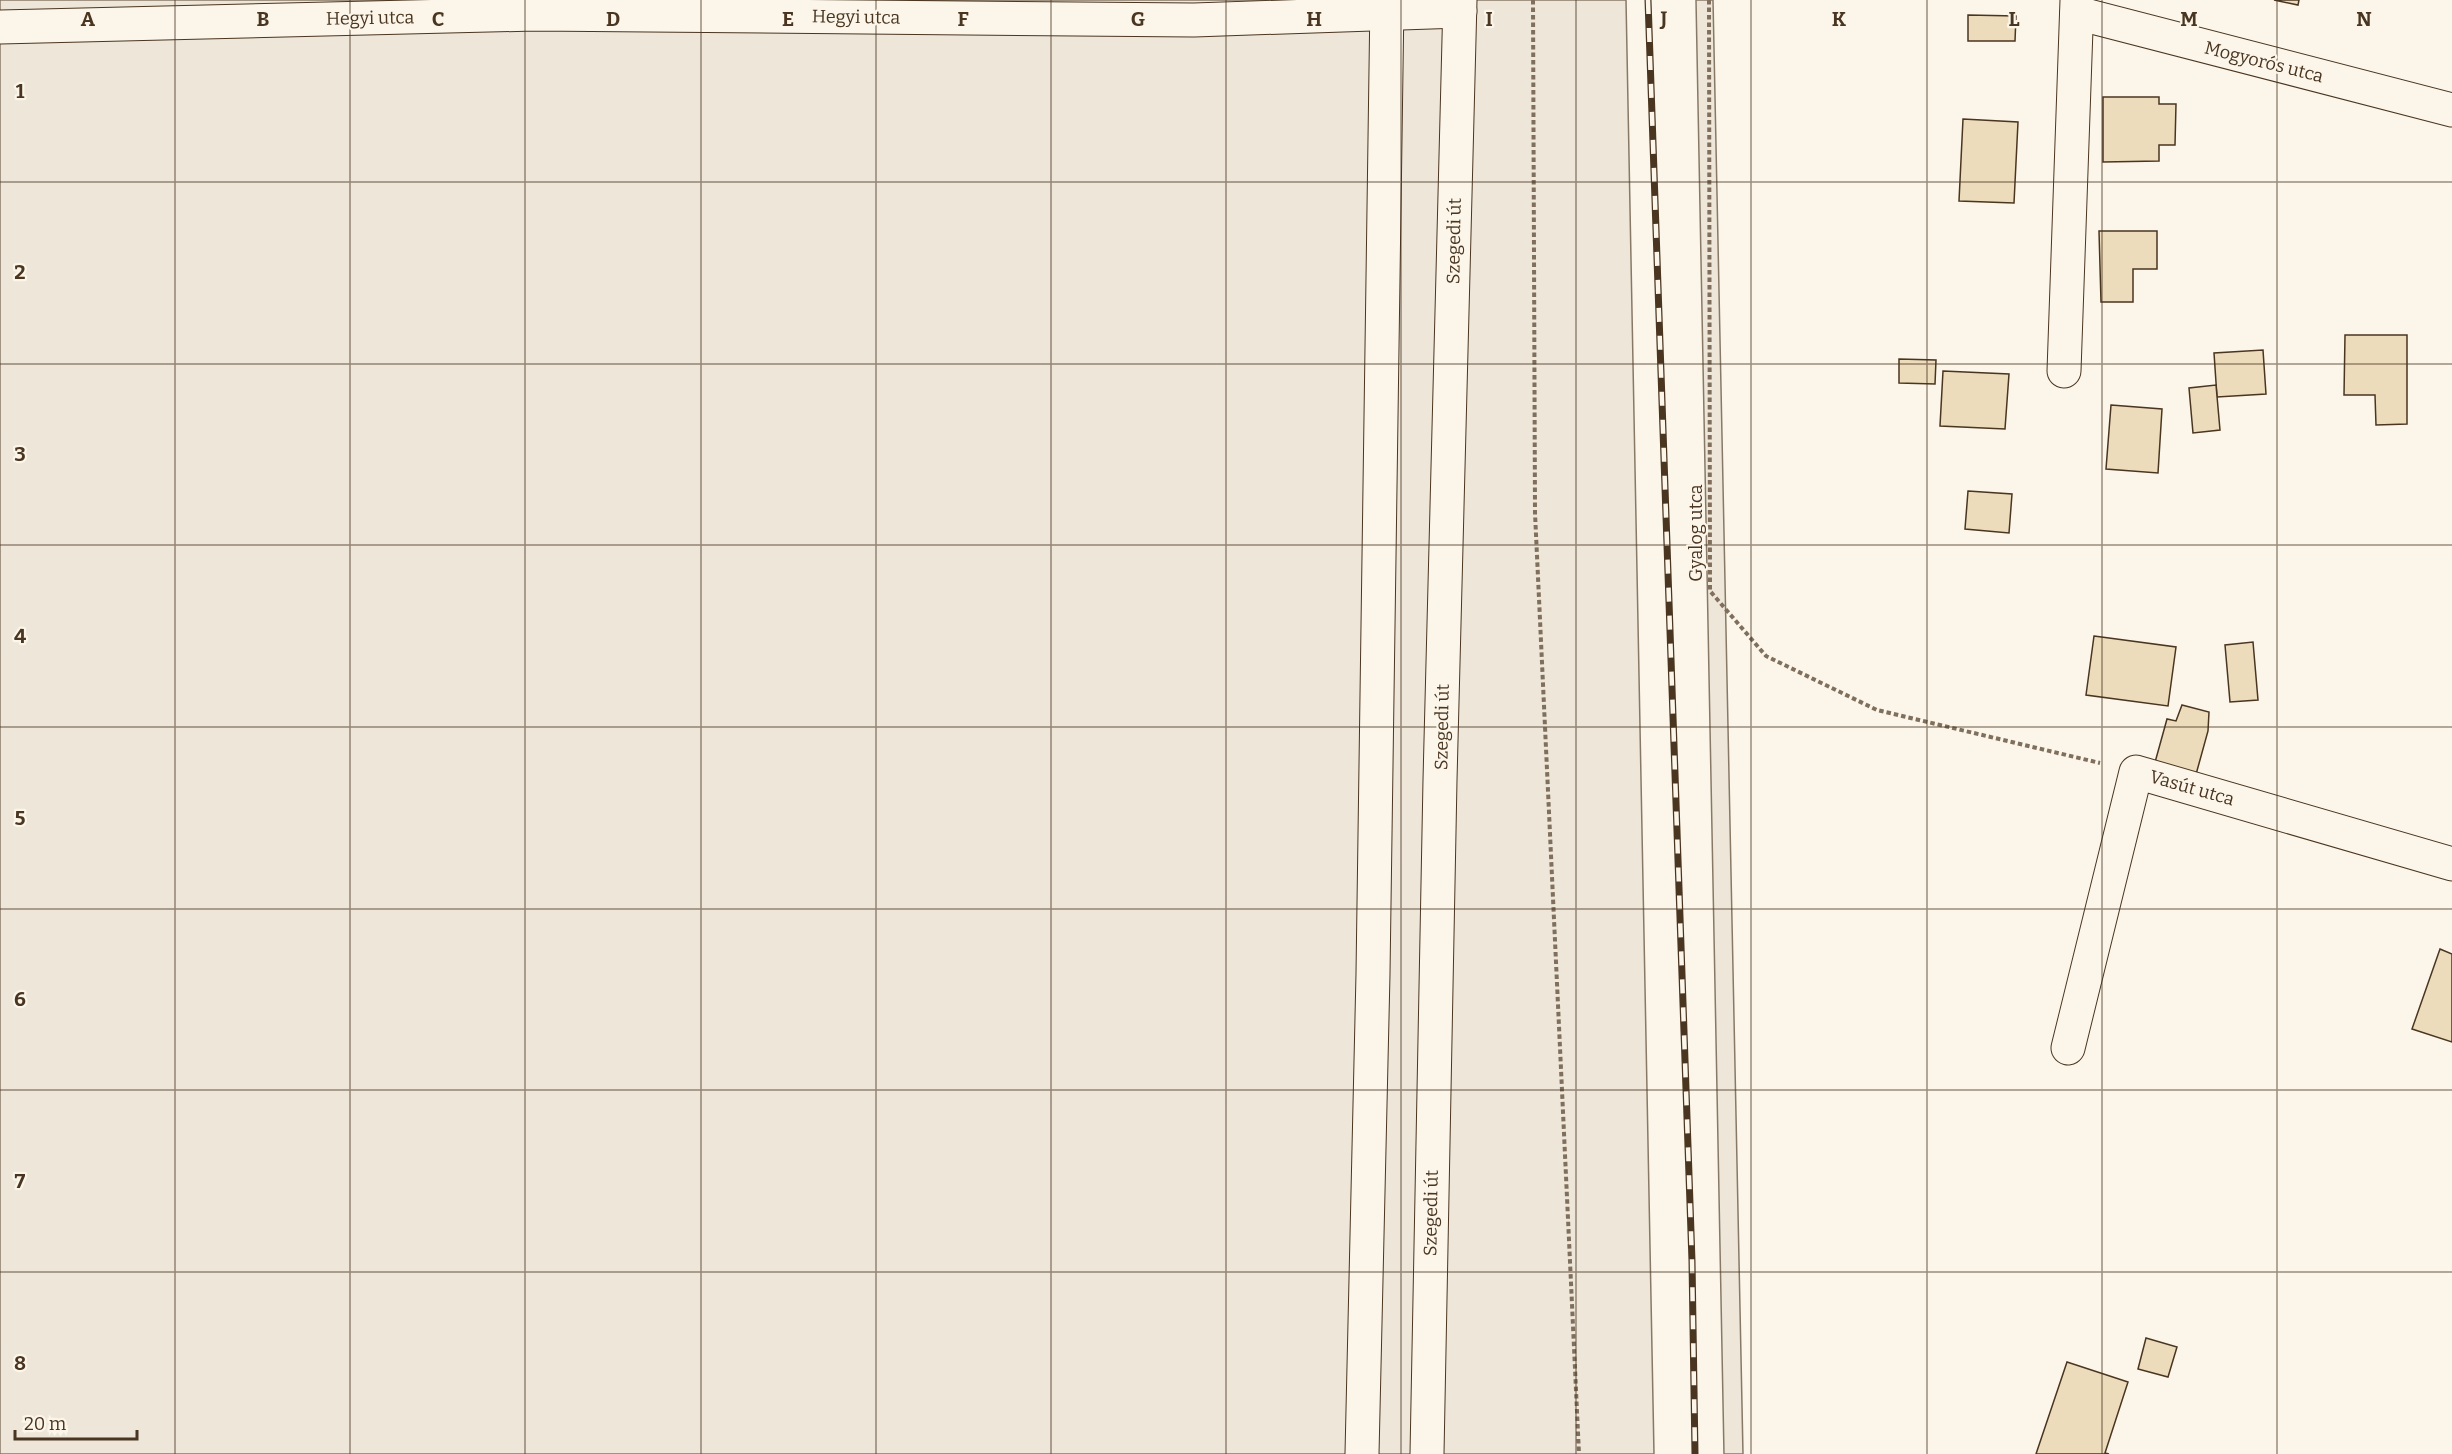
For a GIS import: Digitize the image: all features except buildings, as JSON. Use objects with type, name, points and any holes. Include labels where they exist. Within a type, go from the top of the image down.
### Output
[{"type":"main road","name":"Hegyi utca","points":[[0,27],[534,7],[1194,10],[1314,14],[1387,7],[1460,5]]},
{"type":"main road","name":"Szegedi út","points":[[1427,1454],[1439,815],[1460,5]]},
{"type":"main road","points":[[1362,1454],[1373,974],[1387,7]]},
{"type":"main road","name":"Mogyorós utca","points":[[2064,371],[2077,7],[2452,110]]},
{"type":"main road","name":"Vasút utca","points":[[2068,1048],[2136,772],[2452,864]]},
{"type":"path","points":[[1533,0],[1535,513],[1579,1454]]},
{"type":"path","name":"Gyalog utca","points":[[1708,0],[1710,591],[1766,656],[1877,710],[2136,772]]},
{"type":"shaded area","points":[[0,0],[1626,0],[1654,1454],[0,1454]]},
{"type":"shaded area","points":[[1696,0],[1713,0],[1743,1454],[1724,1454]]},
{"type":"railway","points":[[1648,0],[1692,1261],[1695,1454]]}]
